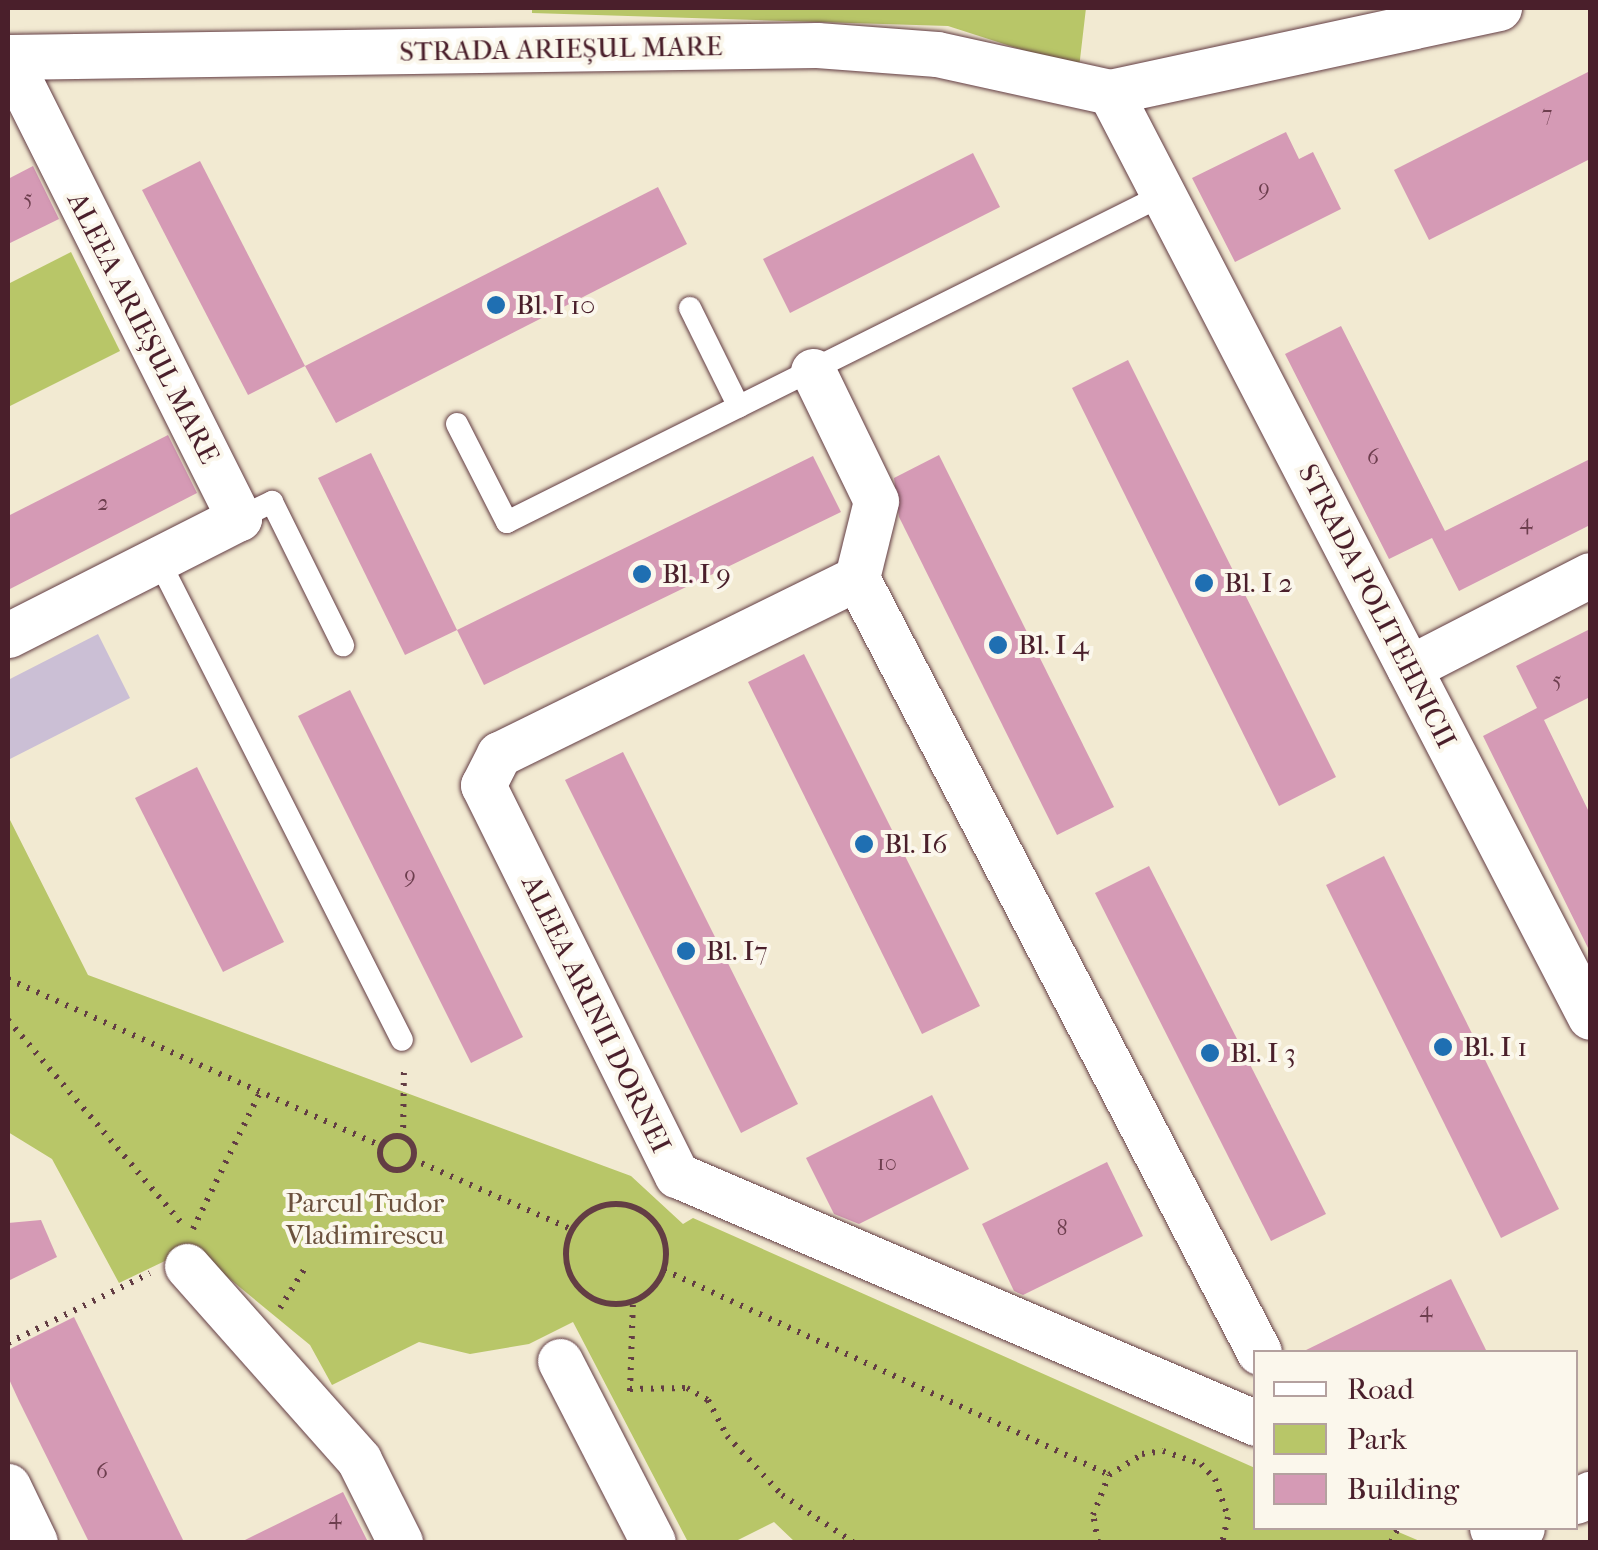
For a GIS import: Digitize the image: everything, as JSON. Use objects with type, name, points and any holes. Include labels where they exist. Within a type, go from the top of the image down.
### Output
[{"type":"street","points":[[1110,92],[1499,8]]},
{"type":"street","name":"STRADA ARIEȘUL MARE","points":[[8,57],[817,46],[937,54],[1110,92]]},
{"type":"street","name":"ALEEA ARIEȘUL MARE","points":[[8,57],[238,518]]},
{"type":"street","name":"STRADA POLITEHNICII","points":[[1110,92],[1590,1017]]},
{"type":"street","points":[[813,370],[876,501],[857,578],[1258,1350]]},
{"type":"street","points":[[8,634],[238,518]]},
{"type":"street","points":[[1408,668],[1590,575]]},
{"type":"street","name":"ALEEA ARINII DORNEI","points":[[857,578],[499,754],[483,786],[677,1175],[1253,1422]]},
{"type":"street","points":[[186,1252],[359,1460],[400,1542]]},
{"type":"street","points":[[560,1362],[652,1542]]},
{"type":"street","points":[[8,1486],[35,1542]]},
{"type":"lane","points":[[458,424],[507,522],[1163,195]]},
{"type":"lane","points":[[690,308],[739,407]]},
{"type":"lane","points":[[238,518],[272,502],[343,645]]},
{"type":"lane","points":[[158,559],[402,1040]]},
{"type":"path","points":[[8,978],[381,1146],[404,1138]]},
{"type":"path","points":[[8,1020],[186,1252]]},
{"type":"path","points":[[402,1040],[404,1138],[412,1160],[572,1229]]},
{"type":"path","points":[[8,1343],[186,1252],[260,1092]]},
{"type":"path","points":[[381,1146],[380,1157],[391,1170],[412,1160]]},
{"type":"path","points":[[629,1402],[634,1301],[664,1270],[664,1238],[657,1223],[629,1204],[596,1207],[572,1229],[565,1259],[577,1287],[603,1303],[634,1301]]},
{"type":"path","points":[[268,1299],[281,1309],[304,1268]]},
{"type":"path","points":[[664,1270],[1108,1476]]},
{"type":"path","points":[[630,1389],[687,1388],[708,1400],[726,1436],[782,1495],[853,1542]]},
{"type":"path","points":[[1098,1542],[1093,1516],[1108,1476],[1133,1458],[1163,1451],[1201,1464],[1224,1498],[1222,1542]]},
{"type":"shaded area","points":[[98,634],[130,698],[8,760],[8,680]]},
{"type":"green space","points":[[532,8],[1086,8],[1079,68],[948,26],[532,13]]},
{"type":"green space","points":[[71,252],[120,351],[8,407],[8,284]]},
{"type":"green space","name":"Parcul Tudor Vladimirescu","points":[[8,816],[88,975],[631,1176],[683,1224],[693,1218],[1253,1467],[1253,1530],[1394,1530],[1422,1542],[795,1542],[774,1522],[734,1542],[688,1542],[573,1322],[529,1344],[470,1354],[419,1342],[332,1385],[310,1345],[192,1248],[119,1283],[52,1159],[8,1132]]},
{"type":"building","points":[[1590,71],[1590,159],[1429,240],[1394,170]]},
{"type":"building","points":[[1286,132],[1299,159],[1313,152],[1341,209],[1235,262],[1192,178]]},
{"type":"building","points":[[973,153],[1000,207],[790,313],[763,259]]},
{"type":"building","points":[[200,161],[305,366],[248,395],[142,190]]},
{"type":"building","points":[[33,166],[59,219],[8,244],[8,179]]},
{"type":"building","name":"Bl. I 10","points":[[658,187],[687,244],[336,423],[305,366]]},
{"type":"building","points":[[1341,326],[1445,531],[1590,459],[1590,525],[1459,591],[1432,538],[1389,559],[1285,354]]},
{"type":"building","name":"Bl. I 2","points":[[1128,360],[1336,777],[1279,806],[1072,388]]},
{"type":"building","points":[[168,435],[197,493],[8,590],[8,516]]},
{"type":"building","points":[[371,453],[457,630],[405,655],[318,478]]},
{"type":"building","name":"Bl. I 4","points":[[939,455],[1114,807],[1057,835],[899,517],[894,478]]},
{"type":"building","name":"Bl. I 9","points":[[813,456],[841,512],[484,685],[457,630]]},
{"type":"building","points":[[1590,629],[1590,697],[1544,720],[1590,814],[1590,952],[1483,736],[1537,708],[1516,666]]},
{"type":"building","name":"Bl. I6","points":[[804,654],[980,1006],[922,1034],[748,682]]},
{"type":"building","points":[[350,690],[523,1037],[471,1063],[298,716]]},
{"type":"building","name":"Bl. I7","points":[[623,752],[798,1104],[741,1133],[565,780]]},
{"type":"building","points":[[197,767],[284,942],[223,972],[135,798]]},
{"type":"building","name":"Bl. I 1","points":[[1384,856],[1559,1209],[1501,1238],[1326,885]]},
{"type":"building","name":"Bl. I 3","points":[[1149,866],[1326,1214],[1271,1241],[1095,893]]},
{"type":"building","points":[[932,1095],[969,1169],[859,1224],[834,1214],[806,1158]]},
{"type":"building","points":[[1107,1162],[1143,1236],[1023,1295],[1014,1291],[982,1224]]},
{"type":"building","points":[[41,1220],[57,1257],[8,1281],[8,1223]]},
{"type":"building","points":[[1451,1279],[1486,1350],[1306,1350]]},
{"type":"building","points":[[74,1317],[184,1542],[89,1542],[19,1401],[8,1377],[8,1350]]},
{"type":"building","points":[[343,1492],[368,1542],[241,1542],[310,1508]]},
{"type":"place","name":"Bl. I 10","points":[[496,305]]},
{"type":"place","name":"Bl. I 9","points":[[642,574]]},
{"type":"place","name":"Bl. I 2","points":[[1204,583]]},
{"type":"place","name":"Bl. I 4","points":[[998,645]]},
{"type":"place","name":"Bl. I6","points":[[864,844]]},
{"type":"place","name":"Bl. I7","points":[[686,951]]},
{"type":"place","name":"Bl. I 1","points":[[1443,1047]]},
{"type":"place","name":"Bl. I 3","points":[[1210,1053]]}]
